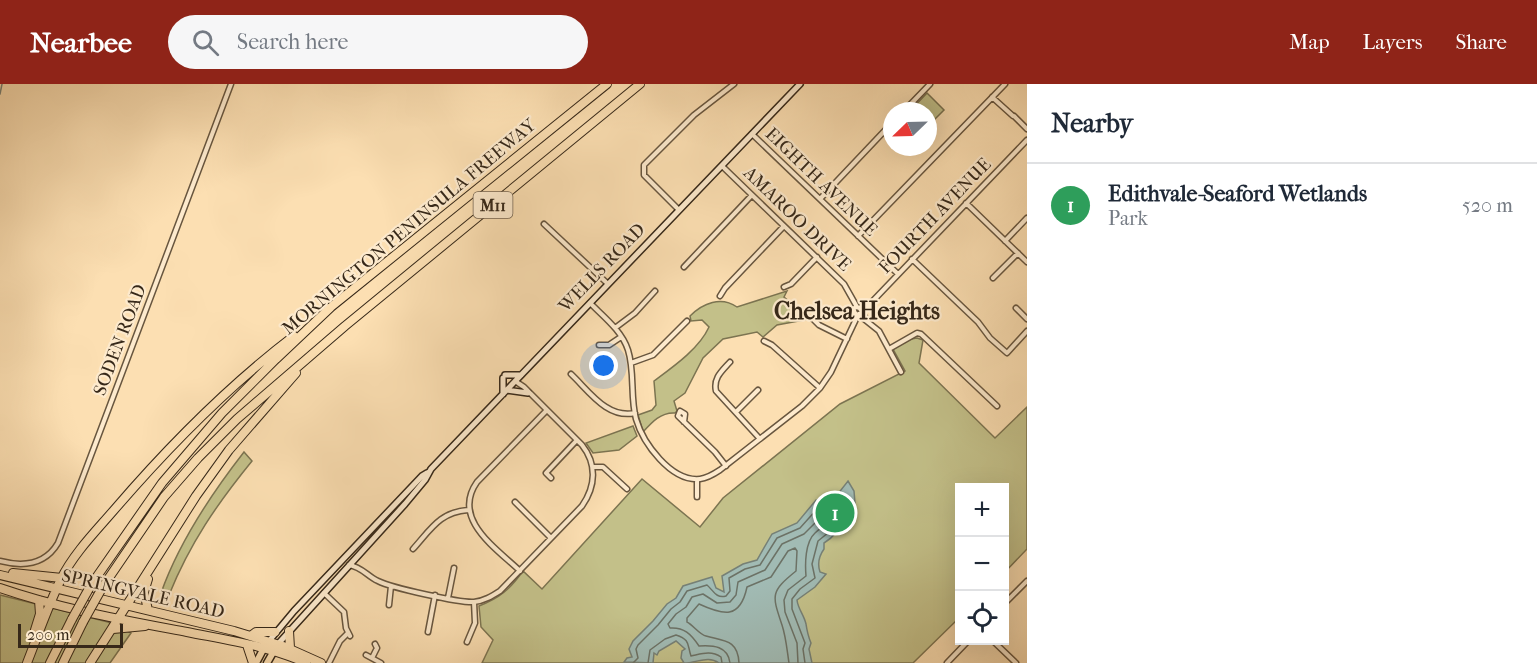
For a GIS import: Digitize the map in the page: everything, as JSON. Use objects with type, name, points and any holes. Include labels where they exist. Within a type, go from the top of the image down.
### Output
[{"type":"highway","name":"MORNINGTON PENINSULA FREEWAY","points":[[50,663],[91,585],[142,510],[182,459],[249,386],[330,307],[607,84]]},
{"type":"highway","name":"MORNINGTON PENINSULA FREEWAY","points":[[63,663],[102,588],[158,506],[198,458],[237,419],[345,326],[640,84]]},
{"type":"highway","points":[[26,663],[62,578],[106,519],[186,429],[249,372],[330,307]]},
{"type":"highway","points":[[90,663],[196,496],[229,450],[309,360],[345,326]]},
{"type":"highway","points":[[148,610],[145,584],[164,548]]},
{"type":"highway","points":[[0,573],[62,578]]},
{"type":"highway","name":"SPRINGVALE ROAD","points":[[0,573],[250,635],[268,641],[276,648]]},
{"type":"highway","name":"SPRINGVALE ROAD","points":[[0,588],[39,600],[118,618],[264,649],[276,648]]},
{"type":"highway","points":[[26,663],[40,614],[39,600]]},
{"type":"highway","points":[[113,629],[153,625]]},
{"type":"highway","points":[[289,631],[290,648]]},
{"type":"highway","points":[[250,635],[256,632],[275,633]]},
{"type":"highway","points":[[247,645],[255,663]]},
{"type":"highway","points":[[276,648],[290,648],[321,663]]},
{"type":"highway","points":[[276,648],[306,663]]},
{"type":"main road","name":"WELLS ROAD","points":[[255,663],[275,633],[422,476],[800,84]]},
{"type":"main road","points":[[521,375],[504,377],[504,392],[526,392]]},
{"type":"main road","name":"WELLS ROAD","points":[[267,663],[289,631],[410,498],[425,480],[427,473]]},
{"type":"street","name":"SODEN ROAD","points":[[0,561],[23,565],[37,562],[51,553],[58,543],[231,84]]},
{"type":"street","points":[[679,210],[644,175],[644,165],[694,115],[734,84]]},
{"type":"street","points":[[913,102],[930,84]]},
{"type":"street","points":[[858,236],[1005,84]]},
{"type":"street","points":[[993,97],[1027,129]]},
{"type":"street","points":[[820,199],[883,132]]},
{"type":"street","name":"EIGHTH AVENUE","points":[[752,134],[898,274]]},
{"type":"street","name":"FOURTH AVENUE","points":[[858,312],[867,307],[1027,140]]},
{"type":"street","name":"AMAROO DRIVE","points":[[722,166],[844,284],[858,312]]},
{"type":"street","points":[[684,267],[752,195]]},
{"type":"street","points":[[966,203],[1027,262]]},
{"type":"street","points":[[1005,241],[1027,218]]},
{"type":"street","points":[[544,224],[608,284]]},
{"type":"street","points":[[720,296],[784,226]]},
{"type":"street","points":[[993,278],[1018,253]]},
{"type":"street","points":[[784,287],[791,284],[817,257]]},
{"type":"street","points":[[912,259],[978,322],[1006,354],[1027,331]]},
{"type":"street","points":[[615,328],[656,291]]},
{"type":"street","points":[[589,303],[615,328],[627,348],[631,363],[635,413],[643,436],[655,454],[673,472],[697,480],[713,475],[802,406],[820,388],[831,372],[858,312]]},
{"type":"street","points":[[1016,308],[1027,319]]},
{"type":"street","points":[[858,312],[864,320],[879,331],[901,372]]},
{"type":"street","points":[[851,329],[856,322],[858,312]]},
{"type":"street","points":[[858,312],[870,324]]},
{"type":"street","points":[[813,319],[819,325],[846,339]]},
{"type":"street","points":[[856,322],[864,320]]},
{"type":"street","points":[[631,363],[653,355],[687,321]]},
{"type":"street","points":[[888,349],[917,333],[921,334],[997,406]]},
{"type":"street","points":[[599,345],[609,345],[621,337]]},
{"type":"street","points":[[764,341],[772,345],[820,388]]},
{"type":"street","points":[[730,362],[718,375],[715,386],[719,396],[760,439]]},
{"type":"street","points":[[571,374],[606,408],[618,413],[635,413]]},
{"type":"street","points":[[349,565],[360,568],[372,579],[391,586],[474,602],[492,597],[500,591],[587,499],[593,484],[593,467],[588,454],[577,440],[521,385],[513,383]]},
{"type":"street","points":[[736,412],[758,390]]},
{"type":"street","points":[[520,571],[475,527],[468,510],[470,495],[477,482],[546,411]]},
{"type":"street","points":[[684,422],[726,465]]},
{"type":"street","points":[[551,478],[546,473],[577,440]]},
{"type":"street","points":[[593,467],[603,467],[627,489]]},
{"type":"street","points":[[697,480],[697,497]]},
{"type":"street","points":[[515,502],[551,538]]},
{"type":"street","points":[[413,549],[446,515],[468,510]]},
{"type":"street","points":[[357,556],[360,568]]},
{"type":"street","points":[[448,598],[454,568]]},
{"type":"street","points":[[1009,599],[1027,580]]},
{"type":"street","points":[[388,605],[391,586]]},
{"type":"street","points":[[324,592],[344,613],[349,635],[340,641],[329,663]]},
{"type":"street","points":[[428,632],[435,595]]},
{"type":"street","points":[[467,642],[475,623],[474,602]]},
{"type":"street","points":[[372,658],[377,648],[375,644]]},
{"type":"street","points":[[947,663],[964,645]]},
{"type":"street","points":[[997,645],[1016,663]]},
{"type":"street","points":[[366,655],[381,663]]},
{"type":"shaded area","points":[[927,93],[936,102],[918,102]]},
{"type":"shaded area","points":[[937,103],[944,110],[937,117]]},
{"type":"shaded area","points":[[787,291],[784,297],[806,316],[810,316],[809,319],[777,325],[763,337],[757,332],[723,339],[703,358],[685,393],[674,401],[677,411],[657,418],[643,432],[638,415],[652,410],[656,405],[654,381],[692,350],[709,327],[702,320],[691,321],[690,316],[712,302],[725,302],[737,307]]},
{"type":"shaded area","points":[[911,339],[923,340],[919,363],[995,438],[1027,407],[1027,549],[1009,568],[1009,483],[955,483],[955,622],[913,663],[482,663],[493,640],[481,627],[479,606],[504,592],[523,571],[542,589],[642,479],[700,527],[723,498],[840,404],[905,371],[893,349]]},
{"type":"shaded area","points":[[633,426],[637,436],[619,450],[593,453],[586,443]]},
{"type":"shaded area","points":[[244,452],[252,461],[205,525],[186,558],[169,595],[161,593],[177,556],[197,520]]},
{"type":"shaded area","points":[[0,595],[108,622],[131,633],[110,663],[0,663]]},
{"type":"water","points":[[848,481],[854,491],[855,503],[838,530],[824,543],[819,566],[820,572],[826,574],[815,587],[797,600],[811,643],[809,649],[812,663],[719,663],[707,659],[684,663],[681,658],[682,651],[685,649],[676,641],[659,651],[657,655],[654,653],[653,663],[624,662],[627,658],[632,657],[629,649],[633,641],[667,604],[676,598],[683,586],[712,577],[716,588],[724,592],[722,576],[743,564],[757,560],[772,534],[797,523],[816,500],[825,503],[834,499]]},
{"type":"waterway","points":[[0,94],[2,84]]},
{"type":"place","name":"Edithvale-Seaford Wetlands","points":[[835,513]]},
{"type":"district","name":"Chelsea Heights","points":[[857,311]]}]
